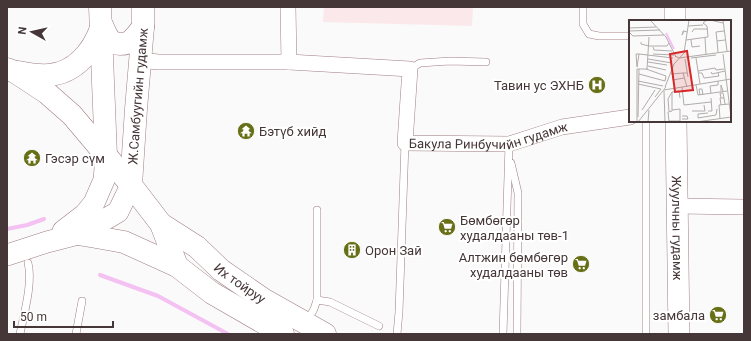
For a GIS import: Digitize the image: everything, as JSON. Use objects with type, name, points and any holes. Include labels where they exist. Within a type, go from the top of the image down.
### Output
[{"type":"main road","points":[[675,7],[675,20]]},
{"type":"main road","points":[[101,16],[108,38],[113,43],[120,44],[125,44],[132,41],[143,17]]},
{"type":"main road","points":[[11,70],[37,75],[50,75],[62,72],[82,60],[89,52],[97,38],[101,16]]},
{"type":"main road","points":[[47,242],[86,214],[94,203],[104,180],[106,156],[101,16]]},
{"type":"main road","name":"Ж.Самбуугийн гудамж","points":[[131,185],[143,17]]},
{"type":"main road","points":[[11,70],[47,93],[72,115],[106,156]]},
{"type":"main road","points":[[136,108],[148,187],[161,224]]},
{"type":"main road","name":"Жуулчны гудамж","points":[[676,122],[678,334]]},
{"type":"main road","name":"Их тойруу","points":[[106,156],[131,185],[161,224],[177,266],[212,293],[283,334]]},
{"type":"main road","points":[[7,255],[78,234],[118,212],[131,185]]},
{"type":"main road","name":"Их тойруу","points":[[161,224],[197,247],[221,270],[263,299],[324,334]]},
{"type":"main road","points":[[78,234],[124,242],[177,266]]},
{"type":"street","points":[[288,7],[289,62]]},
{"type":"street","points":[[141,60],[158,62],[289,62],[410,69]]},
{"type":"street","name":"Бакула Ринбучийн гудамж","points":[[410,69],[405,143],[509,149],[562,127],[629,117]]},
{"type":"street","points":[[677,206],[744,207]]},
{"type":"lane","points":[[583,7],[583,24],[589,34],[599,36],[629,36]]},
{"type":"lane","points":[[410,69],[420,63],[450,61],[486,62]]},
{"type":"lane","points":[[646,122],[646,334]]},
{"type":"lane","points":[[397,334],[405,143]]},
{"type":"lane","points":[[504,334],[509,149]]},
{"type":"lane","points":[[509,149],[518,193],[517,334]]},
{"type":"lane","points":[[306,323],[317,300],[317,210]]},
{"type":"lane","points":[[20,334],[26,306],[30,271],[28,263]]},
{"type":"lane","points":[[317,300],[330,302],[379,326]]},
{"type":"lane","points":[[76,334],[82,301]]},
{"type":"shaded area","points":[[324,7],[473,7],[472,26],[323,22]]},
{"type":"waterway","points":[[7,229],[27,225],[44,219]]},
{"type":"waterway","points":[[100,275],[158,296],[228,334]]},
{"type":"place","name":"Тавин ус ЭХНБ","points":[[597,85]]},
{"type":"place","name":"Бэтүб хийд","points":[[246,131]]},
{"type":"place","name":"Гэсэр сүм","points":[[32,158]]},
{"type":"place","name":"Бөмбөгөр худалдааны төв-1","points":[[447,227]]},
{"type":"place","name":"Орон Зай","points":[[352,250]]},
{"type":"place","name":"Алтжин бөмбөгөр худалдааны төв","points":[[581,264]]},
{"type":"place","name":"замбала","points":[[718,315]]}]
